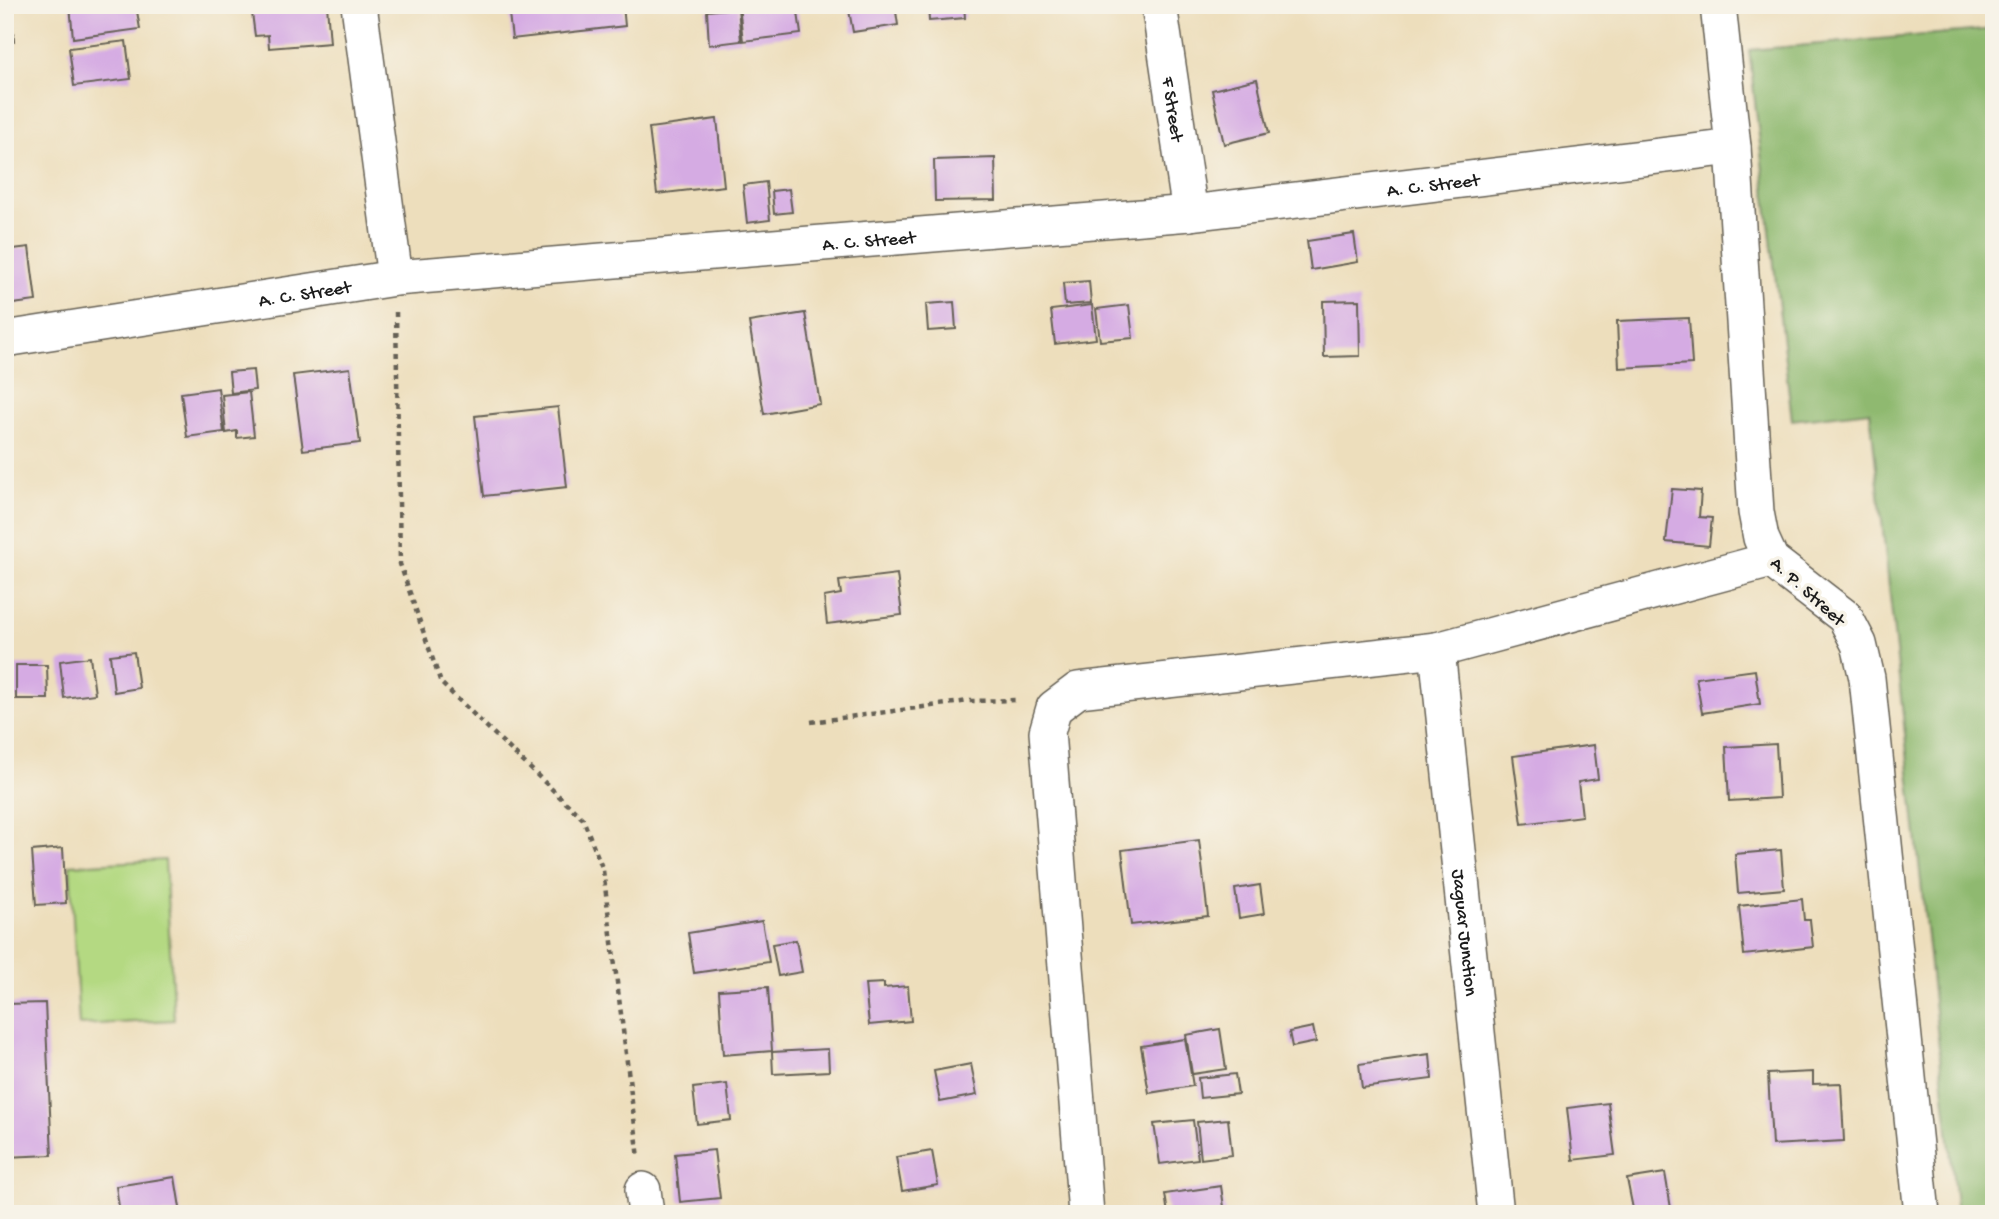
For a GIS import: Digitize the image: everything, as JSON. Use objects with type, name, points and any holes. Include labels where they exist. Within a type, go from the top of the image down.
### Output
[{"type":"street","points":[[359,5],[395,278]]},
{"type":"street","name":"F Street","points":[[1159,5],[1190,213]]},
{"type":"street","name":"A. P. Street","points":[[1718,5],[1733,147],[1756,512],[1761,538],[1771,560],[1845,617],[1859,644],[1867,678],[1922,1214]]},
{"type":"street","name":"A. C. Street","points":[[5,339],[395,278],[1190,213],[1733,147]]},
{"type":"street","points":[[1086,1214],[1046,732],[1054,708],[1078,690],[1437,650],[1771,560]]},
{"type":"street","name":"Jaguar Junction","points":[[1437,650],[1496,1214]]},
{"type":"path","points":[[395,278],[400,564],[442,683],[583,819],[603,870],[644,1202]]},
{"type":"path","points":[[811,722],[1009,698],[1054,708]]},
{"type":"green space","points":[[1994,29],[1994,1214],[1957,1214],[1870,411],[1792,420],[1749,50]]},
{"type":"green space","points":[[165,860],[174,1020],[79,1025],[70,865]]},
{"type":"building","points":[[70,5],[136,5],[140,29],[73,38]]},
{"type":"building","points":[[268,5],[327,5],[330,43],[269,48],[268,35],[255,36],[252,13],[269,12]]},
{"type":"building","points":[[508,5],[623,5],[625,26],[512,39]]},
{"type":"building","points":[[739,5],[797,5],[801,34],[743,41]]},
{"type":"building","points":[[848,5],[895,5],[898,25],[853,32]]},
{"type":"building","points":[[928,5],[964,5],[965,18],[929,21]]},
{"type":"building","points":[[5,8],[11,8],[14,41],[5,42]]},
{"type":"building","points":[[738,8],[741,41],[709,45],[707,11]]},
{"type":"building","points":[[126,41],[131,79],[74,86],[69,48]]},
{"type":"building","points":[[1257,79],[1269,133],[1224,144],[1212,90]]},
{"type":"building","points":[[717,119],[724,186],[657,194],[649,128]]},
{"type":"building","points":[[995,158],[996,200],[935,201],[934,160]]},
{"type":"building","points":[[766,182],[770,220],[747,223],[743,185]]},
{"type":"building","points":[[789,189],[792,212],[774,214],[772,191]]},
{"type":"building","points":[[1354,234],[1358,262],[1311,270],[1307,241]]},
{"type":"building","points":[[29,247],[36,301],[5,305],[5,250]]},
{"type":"building","points":[[1089,281],[1091,303],[1065,305],[1063,283]]},
{"type":"building","points":[[1359,300],[1360,356],[1324,357],[1323,301]]},
{"type":"building","points":[[954,302],[956,329],[928,331],[926,304]]},
{"type":"building","points":[[1092,305],[1096,339],[1055,344],[1051,310]]},
{"type":"building","points":[[1129,305],[1133,338],[1100,341],[1096,309]]},
{"type":"building","points":[[805,313],[820,404],[764,414],[749,322]]},
{"type":"building","points":[[1689,318],[1692,364],[1619,368],[1617,321]]},
{"type":"building","points":[[350,368],[360,443],[303,450],[293,375]]},
{"type":"building","points":[[253,370],[255,390],[231,393],[229,372]]},
{"type":"building","points":[[218,388],[224,432],[187,437],[181,393]]},
{"type":"building","points":[[249,392],[254,436],[237,438],[237,431],[226,433],[222,395]]},
{"type":"building","points":[[558,407],[567,487],[484,496],[475,416]]},
{"type":"building","points":[[1672,489],[1701,491],[1699,517],[1712,518],[1709,546],[1666,542]]},
{"type":"building","points":[[897,574],[902,615],[827,624],[824,597],[841,594],[839,581]]},
{"type":"building","points":[[134,652],[139,688],[114,692],[110,655]]},
{"type":"building","points":[[90,657],[95,694],[64,698],[60,661]]},
{"type":"building","points":[[16,665],[47,665],[48,699],[16,699]]},
{"type":"building","points":[[1755,670],[1760,704],[1702,713],[1696,678]]},
{"type":"building","points":[[1776,744],[1779,798],[1729,801],[1726,747]]},
{"type":"building","points":[[1594,745],[1598,779],[1578,782],[1582,816],[1522,824],[1513,756]]},
{"type":"building","points":[[1199,840],[1208,916],[1131,925],[1122,850]]},
{"type":"building","points":[[63,848],[66,903],[36,905],[32,851]]},
{"type":"building","points":[[1781,850],[1784,889],[1738,893],[1735,854]]},
{"type":"building","points":[[1260,885],[1264,914],[1239,918],[1235,889]]},
{"type":"building","points":[[1802,899],[1804,920],[1810,920],[1813,947],[1744,955],[1739,906]]},
{"type":"building","points":[[762,921],[769,962],[694,973],[688,933]]},
{"type":"building","points":[[796,940],[802,972],[778,976],[772,944]]},
{"type":"building","points":[[884,983],[884,988],[908,986],[911,1021],[869,1025],[865,984]]},
{"type":"building","points":[[768,987],[772,1051],[723,1055],[719,990]]},
{"type":"building","points":[[45,1003],[52,1155],[5,1157],[5,1004]]},
{"type":"building","points":[[1313,1027],[1316,1042],[1292,1047],[1289,1032]]},
{"type":"building","points":[[1220,1029],[1226,1069],[1192,1074],[1186,1035]]},
{"type":"building","points":[[1185,1039],[1193,1086],[1149,1093],[1141,1046]]},
{"type":"building","points":[[828,1049],[829,1071],[773,1074],[772,1052]]},
{"type":"building","points":[[1430,1054],[1432,1079],[1362,1088],[1359,1064]]},
{"type":"building","points":[[971,1064],[977,1095],[940,1102],[934,1071]]},
{"type":"building","points":[[1813,1072],[1813,1084],[1841,1083],[1844,1141],[1772,1145],[1768,1074]]},
{"type":"building","points":[[1235,1074],[1238,1094],[1200,1098],[1198,1078]]},
{"type":"building","points":[[727,1084],[731,1120],[697,1124],[693,1088]]},
{"type":"building","points":[[1608,1103],[1615,1155],[1573,1160],[1567,1108]]},
{"type":"building","points":[[1228,1119],[1232,1155],[1201,1159],[1197,1122]]},
{"type":"building","points":[[1193,1120],[1198,1159],[1160,1164],[1154,1124]]},
{"type":"building","points":[[714,1150],[720,1198],[680,1202],[675,1154]]},
{"type":"building","points":[[932,1151],[938,1185],[902,1191],[896,1157]]},
{"type":"building","points":[[1665,1173],[1672,1214],[1634,1214],[1627,1179]]},
{"type":"building","points":[[175,1177],[181,1214],[120,1214],[116,1186]]},
{"type":"building","points":[[1221,1186],[1225,1214],[1168,1214],[1165,1194]]}]
